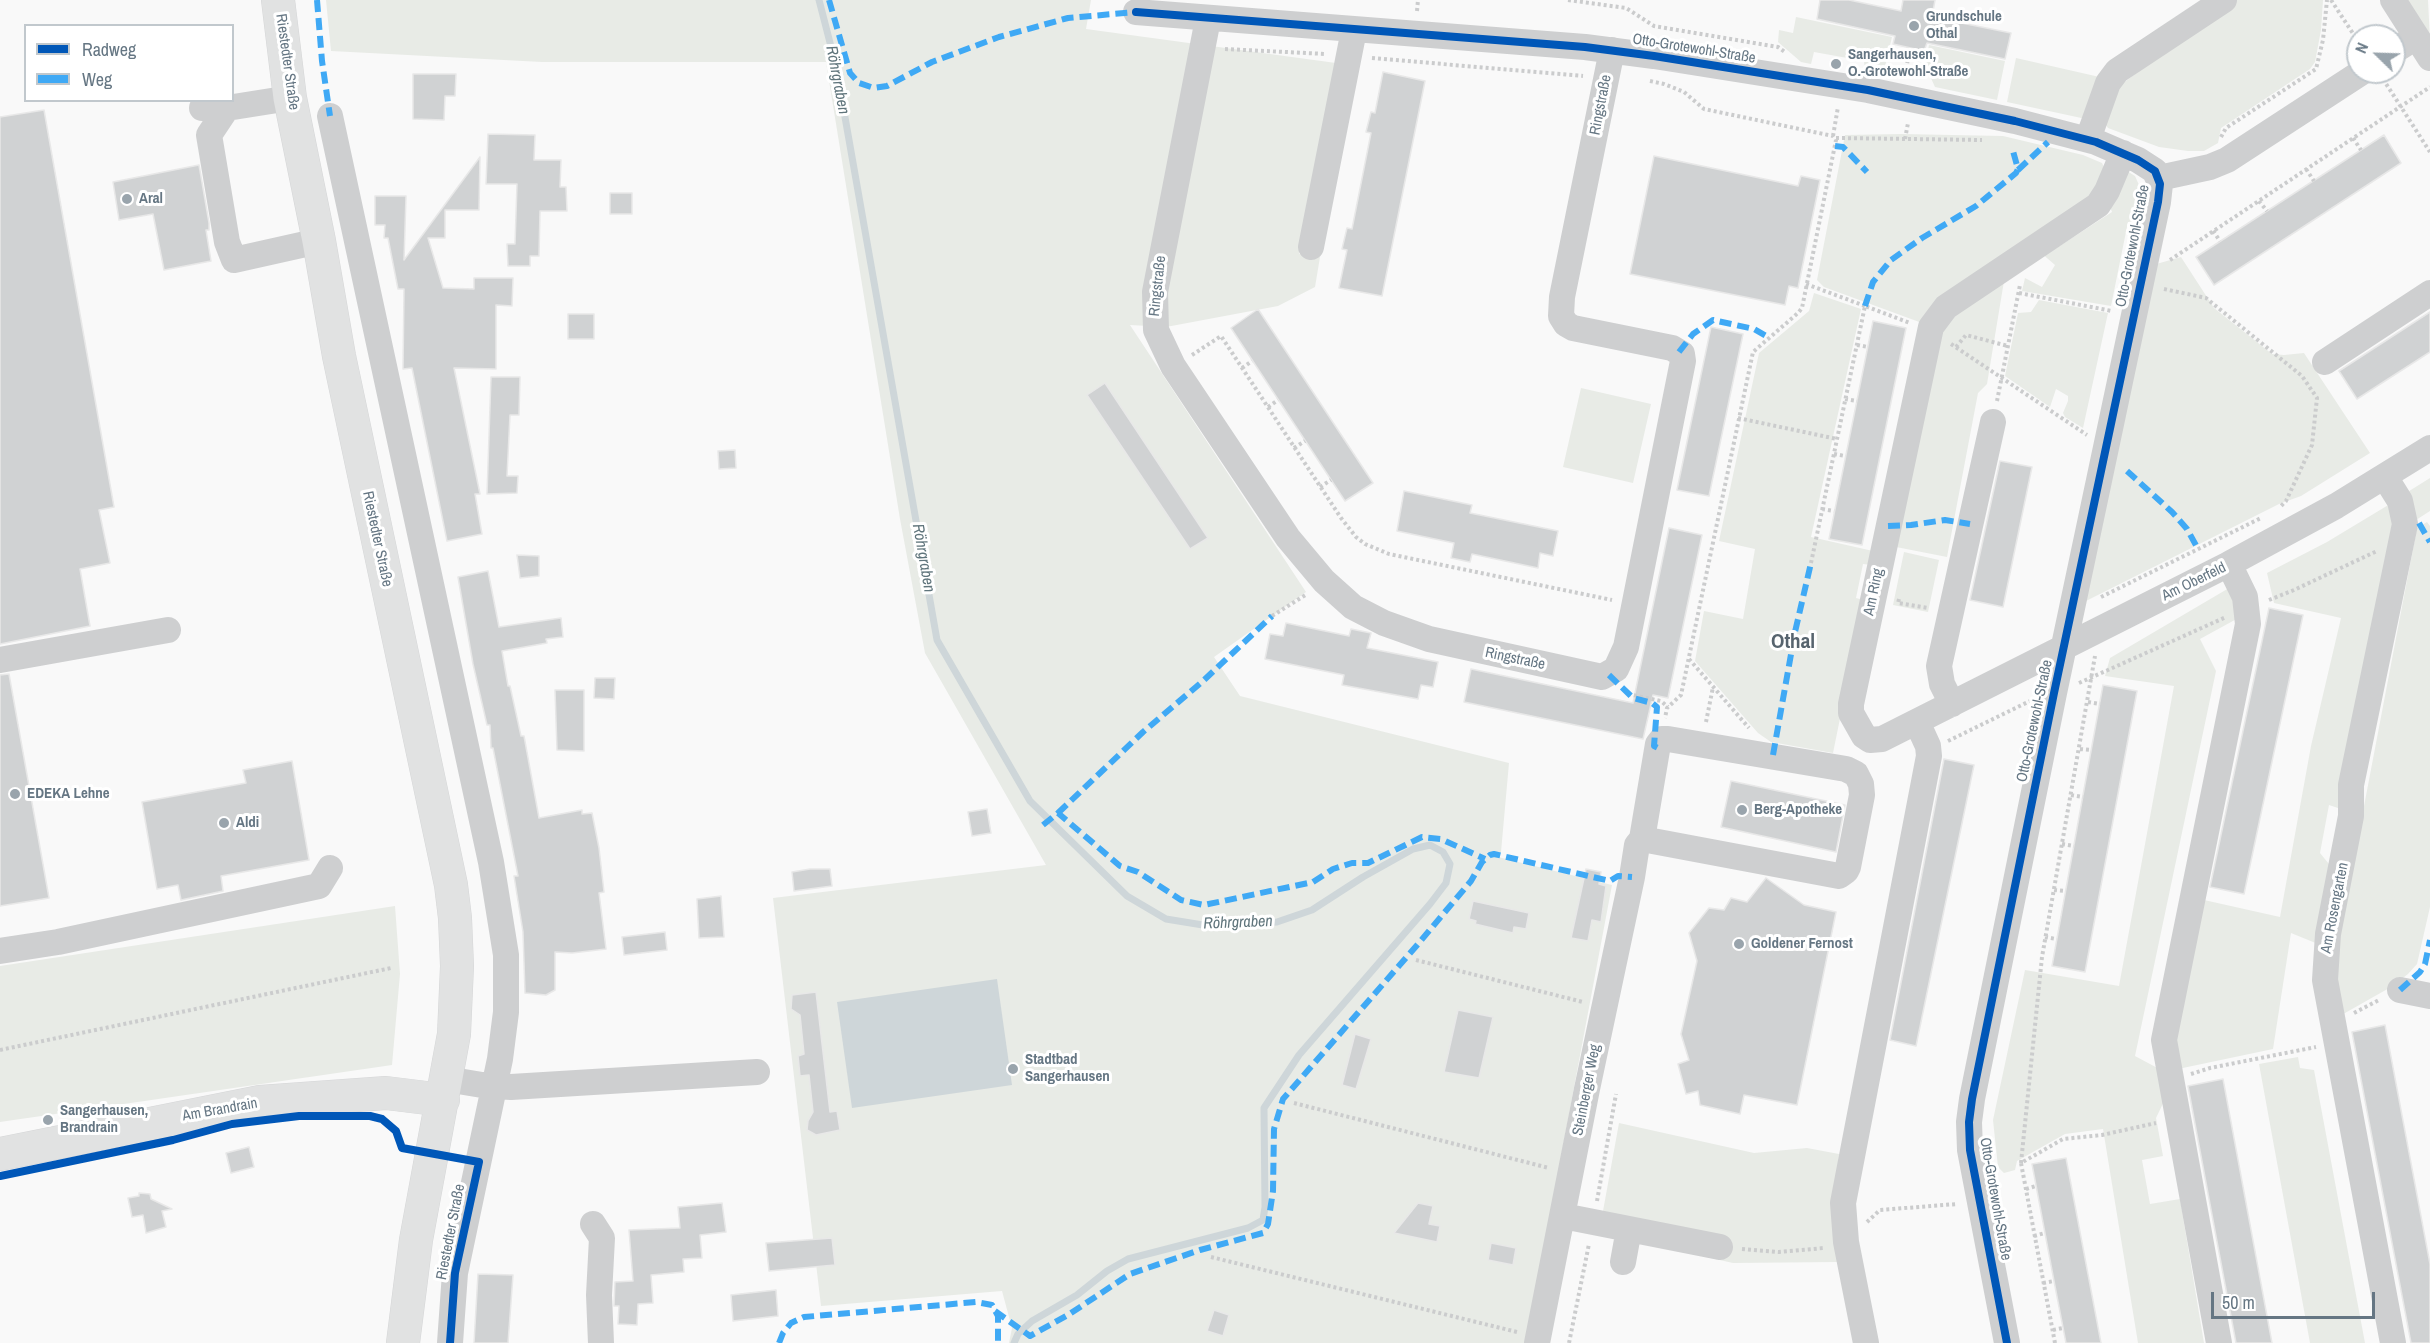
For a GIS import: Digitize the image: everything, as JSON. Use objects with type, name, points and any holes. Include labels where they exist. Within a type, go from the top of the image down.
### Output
[{"type":"main road","name":"Riestedter Straße","points":[[278,0],[290,98],[320,241],[332,316],[362,467],[451,885],[457,941],[454,1034],[416,1240],[403,1343]]},
{"type":"main road","name":"Am Brandrain","points":[[0,1154],[260,1102],[444,1089]]},
{"type":"street","points":[[2088,140],[2108,83],[2117,71],[2224,0]]},
{"type":"street","points":[[2393,0],[2423,47],[2406,49]]},
{"type":"street","name":"Otto-Grotewohl-Straße","points":[[1136,12],[1612,50],[1868,90],[1998,117],[2088,140],[2123,153],[2152,168],[2159,178],[2159,195],[2054,693],[1972,1098],[1969,1122],[1970,1150],[2007,1343]]},
{"type":"street","name":"Ringstraße","points":[[1208,19],[1155,292],[1155,330],[1173,366],[1284,532],[1324,581],[1353,608],[1400,629],[1469,649],[1599,677],[1613,673],[1622,661],[1683,370],[1682,354],[1670,347],[1577,329],[1566,324],[1561,316],[1562,297],[1612,50]]},
{"type":"street","points":[[1311,247],[1354,30]]},
{"type":"street","points":[[2159,178],[2210,167],[2227,160],[2346,82]]},
{"type":"street","points":[[290,98],[214,108],[209,135],[227,242],[234,260],[320,241]]},
{"type":"street","name":"Riestedter Straße","points":[[330,116],[491,862],[506,955],[506,1012],[495,1086],[455,1273],[450,1343]]},
{"type":"street","name":"Am Ring","points":[[1952,704],[1879,741],[1870,740],[1864,736],[1853,716],[1851,704],[1929,329],[1946,307],[2098,205],[2108,191],[2123,153]]},
{"type":"street","points":[[2325,362],[2430,293]]},
{"type":"street","points":[[332,316],[372,310]]},
{"type":"street","points":[[1952,704],[1942,684],[1939,666],[1993,423]]},
{"type":"street","name":"Am Oberfeld","points":[[1952,704],[2229,564],[2385,477],[2430,448]]},
{"type":"street","name":"Am Rosengarten","points":[[2385,477],[2400,501],[2404,513],[2404,533],[2353,772],[2348,838],[2328,934],[2325,980],[2333,1034],[2393,1343]]},
{"type":"street","points":[[2219,1343],[2170,1080],[2165,1032],[2248,624],[2245,597],[2229,564]]},
{"type":"street","points":[[0,660],[168,630]]},
{"type":"street","points":[[1866,1343],[1846,1242],[1843,1203],[1929,750],[1917,722]]},
{"type":"street","points":[[1641,839],[1835,876],[1843,874],[1848,867],[1862,795],[1861,782],[1857,776],[1846,769],[1755,752],[1662,739]]},
{"type":"street","name":"Steinberger Weg","points":[[1538,1340],[1637,845],[1641,839],[1658,744],[1662,739]]},
{"type":"street","points":[[0,951],[58,942],[319,886],[330,868]]},
{"type":"street","points":[[2400,990],[2430,996]]},
{"type":"street","points":[[444,1089],[537,1086],[757,1072]]},
{"type":"street","points":[[1563,1216],[1720,1247]]},
{"type":"street","points":[[593,1224],[602,1238],[599,1295],[601,1343]]},
{"type":"street","points":[[1623,1262],[1629,1229]]},
{"type":"path","points":[[1568,0],[1626,8],[1652,26],[1778,47],[1789,56]]},
{"type":"path","points":[[2331,0],[2347,24]]},
{"type":"path","points":[[1202,48],[1277,50],[1628,78],[1664,84],[1691,97],[1704,109],[1836,138],[1985,140]]},
{"type":"path","points":[[1903,85],[1910,48]]},
{"type":"path","points":[[2386,84],[2430,152]]},
{"type":"path","points":[[2170,260],[2430,87]]},
{"type":"path","points":[[1662,739],[1668,707],[1680,697],[1689,659],[1754,349],[1800,312],[1836,138]]},
{"type":"path","points":[[2353,138],[2361,150]]},
{"type":"path","points":[[2306,170],[2314,181]]},
{"type":"path","points":[[2259,201],[2267,211]]},
{"type":"path","points":[[2213,231],[2220,241]]},
{"type":"path","points":[[2168,270],[2174,247]]},
{"type":"path","points":[[1993,423],[2027,253]]},
{"type":"path","points":[[2162,300],[2166,279]]},
{"type":"path","points":[[1806,284],[1929,329],[2098,443],[2106,445]]},
{"type":"path","points":[[2164,289],[2208,299],[2302,376],[2317,398],[2312,445],[2286,501],[2279,508]]},
{"type":"path","points":[[2019,293],[2134,315]]},
{"type":"path","points":[[1811,563],[1865,306]]},
{"type":"path","points":[[1956,347],[1966,335],[2008,346]]},
{"type":"path","points":[[1173,366],[1221,336],[1320,488],[1356,537],[1365,544],[1389,554],[1635,605]]},
{"type":"path","points":[[1857,344],[1868,347]]},
{"type":"path","points":[[1242,368],[1252,361]]},
{"type":"path","points":[[1845,399],[1857,401]]},
{"type":"path","points":[[1268,407],[1278,400]]},
{"type":"path","points":[[1738,418],[1837,439]]},
{"type":"path","points":[[1294,448],[1305,441]]},
{"type":"path","points":[[1834,454],[1845,456]]},
{"type":"path","points":[[1320,488],[1331,480]]},
{"type":"path","points":[[1822,508],[1834,511]]},
{"type":"path","points":[[2055,1343],[2021,1163],[2045,937],[2093,677],[2101,595],[2269,513]]},
{"type":"path","points":[[1929,750],[2030,701],[2093,677],[2329,574],[2380,549],[2404,533]]},
{"type":"path","points":[[1459,568],[1461,560]]},
{"type":"path","points":[[1272,616],[1324,581]]},
{"type":"path","points":[[1900,594],[1898,603],[1950,612]]},
{"type":"path","points":[[1689,659],[1756,735],[1755,752]]},
{"type":"path","points":[[1702,744],[1713,687]]},
{"type":"path","points":[[1628,694],[1661,701],[1668,707]]},
{"type":"path","points":[[2088,702],[2100,704]]},
{"type":"path","points":[[2080,748],[2091,750]]},
{"type":"path","points":[[2071,795],[2083,797]]},
{"type":"path","points":[[2062,844],[2073,846]]},
{"type":"path","points":[[2054,890],[2065,891]]},
{"type":"path","points":[[2045,937],[2056,939]]},
{"type":"path","points":[[1416,960],[1604,1006]]},
{"type":"path","points":[[0,1050],[391,968]]},
{"type":"path","points":[[2170,1080],[2333,1034],[2400,990]]},
{"type":"path","points":[[1294,1103],[1433,1140],[1571,1171]]},
{"type":"path","points":[[2021,1163],[2063,1139],[2102,1135],[2177,1117]]},
{"type":"path","points":[[2026,1188],[2036,1186]]},
{"type":"path","points":[[2034,1236],[2045,1233]]},
{"type":"path","points":[[1211,1257],[1538,1340]]},
{"type":"path","points":[[2043,1283],[2054,1281]]},
{"type":"path","points":[[2052,1330],[2063,1328]]},
{"type":"shaded area","points":[[326,0],[1091,0],[1086,29],[1336,63],[1299,254],[1320,257],[1315,287],[1278,306],[1166,327],[1130,325],[1306,592],[1214,657],[1240,696],[1509,763],[1501,852],[1498,857],[1612,885],[1526,1343],[1009,1343],[1012,1328],[1002,1291],[821,1306],[773,898],[1046,865],[925,653],[900,519],[826,62],[542,62],[331,51]]},
{"type":"shaded area","points":[[2233,0],[2323,0],[2321,30],[2315,62],[2310,69],[2221,128],[2218,143],[2204,151],[2159,147],[2108,128],[2103,121],[2110,93]]},
{"type":"shaded area","points":[[2403,0],[2428,0],[2430,40]]},
{"type":"shaded area","points":[[1796,17],[1892,37],[1883,75],[1865,72],[1864,61],[1814,52],[1811,64],[1801,62],[1778,42],[1779,30],[1793,33]]},
{"type":"shaded area","points":[[1929,45],[2005,61],[1997,100],[1935,87],[1925,65]]},
{"type":"shaded area","points":[[2016,58],[2104,78],[2086,119],[2007,102]]},
{"type":"shaded area","points":[[1845,135],[2003,136],[2083,155],[2102,163],[2105,169],[2101,190],[1922,323],[1824,287],[1817,280]]},
{"type":"shaded area","points":[[2127,171],[2135,176],[2139,185],[2142,224],[2128,222],[2111,306],[2022,291],[2025,278],[2042,287],[2055,265],[2040,252],[2047,246],[2055,249],[2112,212],[2109,204]]},
{"type":"shaded area","points":[[2181,257],[2214,308],[2272,354],[2304,353],[2370,453],[2301,496],[2279,504],[2086,601],[2153,265]]},
{"type":"shaded area","points":[[2005,275],[1987,384],[1978,393],[1947,557],[1891,546],[1943,323]]},
{"type":"shaded area","points":[[1814,293],[1861,309],[1811,537],[1873,551],[1871,565],[1863,564],[1856,598],[1864,600],[1833,753],[1771,742],[1758,733],[1695,661],[1704,611],[1743,619],[1755,549],[1719,541],[1759,353],[1809,311]]},
{"type":"shaded area","points":[[2039,300],[2108,313],[2083,428],[2065,417],[2063,413],[2068,396],[2056,389],[2050,407],[2005,376],[2018,313],[2031,312]]},
{"type":"shaded area","points":[[1581,388],[1651,404],[1633,483],[1563,467]]},
{"type":"shaded area","points":[[2430,478],[2430,511],[2416,520],[2406,493]]},
{"type":"shaded area","points":[[2390,504],[2395,511],[2344,810],[2329,805],[2320,853],[2333,869],[2318,944],[2291,933],[2273,1049],[2178,1069],[2173,1042],[2204,900],[2280,917],[2311,746],[2341,618],[2274,603],[2267,573],[2327,542]]},
{"type":"shaded area","points":[[2427,522],[2430,526],[2430,907],[2417,964],[2391,987],[2338,1017],[2333,969],[2417,528]]},
{"type":"shaded area","points":[[1904,552],[1939,560],[1928,612],[1893,605]]},
{"type":"shaded area","points":[[2229,588],[2242,616],[2200,639],[2216,671],[2135,1056],[2163,1071],[2167,1095],[2156,1118],[2163,1156],[2142,1160],[2150,1204],[2180,1199],[2204,1343],[2138,1343],[2103,1129],[2065,1134],[2017,1161],[2015,1170],[2004,1173],[1998,1167],[1993,1120],[2025,970],[2119,986],[2174,686],[2105,676],[2110,658]]},
{"type":"shaded area","points":[[395,906],[400,974],[392,1065],[0,1122],[0,966]]},
{"type":"shaded area","points":[[997,979],[1012,1085],[852,1108],[837,1002]]},
{"type":"shaded area","points":[[2298,1057],[2300,1068],[2314,1070],[2365,1343],[2310,1343],[2259,1064]]},
{"type":"shaded area","points":[[1619,1123],[1754,1153],[1807,1148],[1839,1154],[1834,1240],[1838,1262],[1733,1263],[1599,1233]]},
{"type":"building","name":"Grundschule Othal","points":[[1820,0],[1849,0],[1901,11],[1903,0],[1935,0],[1932,17],[2011,33],[2005,59],[1927,43],[1924,51],[1893,44],[1895,36],[1817,19]]},
{"type":"building","points":[[1383,72],[1425,81],[1382,296],[1339,288],[1347,250],[1342,249],[1347,228],[1352,229],[1371,133],[1366,132],[1371,112],[1375,113]]},
{"type":"building","points":[[413,74],[456,74],[455,96],[445,96],[444,120],[413,119]]},
{"type":"building","points":[[44,110],[114,507],[99,510],[110,563],[80,569],[90,626],[0,644],[0,117]]},
{"type":"building","points":[[488,134],[535,135],[534,160],[561,160],[560,187],[566,187],[567,211],[540,211],[539,256],[530,256],[530,266],[508,266],[507,244],[515,244],[517,184],[486,184]]},
{"type":"building","points":[[2384,135],[2401,163],[2214,285],[2196,257]]},
{"type":"building","points":[[1654,156],[1798,186],[1801,176],[1820,180],[1798,288],[1789,286],[1785,305],[1630,274]]},
{"type":"building","points":[[480,157],[479,210],[445,210],[445,238],[428,238],[443,288],[474,289],[474,278],[513,278],[512,306],[496,305],[496,369],[454,368],[480,494],[475,494],[482,534],[447,541],[412,368],[403,369],[404,289],[398,289],[388,238],[384,238],[385,225],[375,225],[375,196],[406,196],[404,260]]},
{"type":"building","points":[[199,165],[209,223],[209,230],[206,230],[211,261],[164,270],[153,214],[119,220],[113,182]]},
{"type":"building","points":[[610,193],[632,193],[632,214],[610,214]]},
{"type":"building","points":[[1258,309],[1373,483],[1345,501],[1231,328]]},
{"type":"building","points":[[2430,312],[2430,352],[2357,399],[2339,371]]},
{"type":"building","points":[[568,314],[594,314],[594,339],[568,339]]},
{"type":"building","points":[[1873,321],[1906,328],[1862,545],[1829,539]]},
{"type":"building","points":[[1711,327],[1743,334],[1709,496],[1677,490]]},
{"type":"building","points":[[491,377],[520,377],[519,415],[510,415],[507,476],[518,476],[517,493],[487,494]]},
{"type":"building","points":[[1105,383],[1208,538],[1190,549],[1087,395]]},
{"type":"building","points":[[735,450],[736,468],[719,469],[718,451]]},
{"type":"building","points":[[2000,461],[2032,467],[2003,607],[1970,600]]},
{"type":"building","points":[[1404,491],[1472,505],[1470,513],[1558,531],[1553,556],[1540,553],[1538,568],[1472,554],[1470,562],[1451,558],[1454,543],[1397,531]]},
{"type":"building","points":[[1669,528],[1702,535],[1668,698],[1653,695],[1643,739],[1464,702],[1471,669],[1633,703]]},
{"type":"building","points":[[517,555],[539,556],[539,576],[520,578]]},
{"type":"building","points":[[488,571],[499,627],[561,618],[563,637],[546,639],[547,643],[502,651],[508,686],[510,686],[521,736],[524,736],[539,818],[582,810],[582,814],[592,813],[599,848],[604,892],[599,893],[606,949],[572,953],[555,952],[555,990],[546,995],[525,993],[523,932],[514,876],[518,876],[493,748],[491,748],[490,725],[487,725],[473,664],[458,577]]},
{"type":"building","points":[[2269,608],[2303,615],[2244,894],[2210,887]]},
{"type":"building","points":[[1286,623],[1349,636],[1351,629],[1371,633],[1367,648],[1438,662],[1433,687],[1421,685],[1418,699],[1342,685],[1344,675],[1265,659],[1270,634],[1283,636]]},
{"type":"building","name":"EDEKA Lehne","points":[[9,674],[49,898],[0,906],[0,675]]},
{"type":"building","points":[[595,678],[615,678],[614,699],[594,698]]},
{"type":"building","points":[[2103,685],[2137,691],[2085,972],[2052,966]]},
{"type":"building","points":[[555,690],[584,690],[584,751],[557,750]]},
{"type":"building","points":[[1944,759],[1974,765],[1916,1046],[1890,1040]]},
{"type":"building","name":"Aldi","points":[[292,761],[309,860],[221,876],[223,891],[181,900],[178,885],[157,889],[142,802],[246,783],[243,770]]},
{"type":"building","points":[[1731,781],[1845,805],[1836,852],[1721,827]]},
{"type":"building","points":[[987,809],[991,833],[972,836],[968,812]]},
{"type":"building","points":[[830,869],[832,886],[794,891],[792,872]]},
{"type":"building","points":[[1586,869],[1601,872],[1599,884],[1606,886],[1601,922],[1592,920],[1588,941],[1571,938]]},
{"type":"building","points":[[1766,878],[1804,905],[1836,912],[1797,1105],[1744,1095],[1740,1114],[1700,1105],[1698,1091],[1686,1094],[1678,1064],[1689,1060],[1681,1034],[1697,961],[1689,933],[1709,908],[1724,910],[1731,898],[1747,902]]},
{"type":"building","points":[[721,896],[724,937],[699,938],[697,899]]},
{"type":"building","points":[[1473,901],[1529,913],[1526,929],[1514,927],[1513,933],[1475,924],[1476,921],[1469,919]]},
{"type":"building","points":[[665,932],[667,950],[624,955],[622,937]]},
{"type":"building","points":[[816,992],[830,1112],[837,1111],[840,1130],[816,1135],[807,1130],[808,1121],[813,1112],[809,1075],[800,1076],[798,1056],[804,1054],[800,1015],[791,1009],[792,995]]},
{"type":"building","points":[[1458,1010],[1493,1017],[1479,1078],[1444,1072]]},
{"type":"building","points":[[2385,1025],[2430,1264],[2430,1343],[2411,1343],[2352,1032]]},
{"type":"building","points":[[1355,1034],[1371,1039],[1356,1089],[1342,1085]]},
{"type":"building","points":[[2223,1079],[2272,1343],[2236,1343],[2188,1086]]},
{"type":"building","points":[[249,1147],[254,1167],[231,1173],[226,1153]]},
{"type":"building","points":[[2066,1158],[2101,1343],[2066,1343],[2054,1281],[2032,1164]]},
{"type":"building","points":[[139,1193],[150,1194],[151,1199],[172,1209],[162,1211],[166,1227],[146,1233],[143,1215],[132,1217],[128,1198],[139,1196]]},
{"type":"building","points":[[722,1203],[726,1232],[700,1235],[702,1258],[683,1259],[684,1272],[651,1275],[653,1303],[638,1304],[637,1325],[618,1324],[619,1306],[614,1306],[615,1282],[633,1281],[629,1230],[680,1228],[678,1207]]},
{"type":"building","points":[[1418,1203],[1433,1206],[1429,1224],[1440,1226],[1437,1242],[1394,1233]]},
{"type":"building","points":[[832,1238],[835,1265],[769,1271],[766,1243]]},
{"type":"building","points":[[1491,1243],[1516,1248],[1513,1265],[1488,1260]]},
{"type":"building","points":[[478,1274],[513,1275],[508,1343],[474,1343]]},
{"type":"building","points":[[776,1290],[778,1316],[733,1321],[731,1295]]},
{"type":"building","points":[[1214,1310],[1229,1315],[1223,1336],[1207,1331]]},
{"type":"waterway","name":"Röhrgraben","points":[[819,0],[836,66],[937,640],[1030,801],[1127,896],[1166,919],[1209,926],[1277,922],[1312,910],[1363,877],[1413,849],[1430,845],[1443,852],[1450,864],[1446,883],[1430,904],[1299,1055],[1264,1108],[1265,1207],[1263,1220],[1248,1228],[1128,1259],[1107,1271],[1077,1295],[1032,1321],[1018,1334],[1014,1343]]},
{"type":"marked path","points":[[317,0],[322,61],[330,116]]},
{"type":"marked path","points":[[829,0],[850,73],[859,83],[874,88],[887,86],[932,62],[999,37],[1068,18],[1136,12]]},
{"type":"marked path","points":[[2018,170],[2048,142]]},
{"type":"marked path","points":[[1835,146],[1843,147],[1867,172]]},
{"type":"marked path","points":[[1865,306],[1873,282],[1891,260],[1922,238],[1976,206],[2016,173],[2018,169],[2013,151]]},
{"type":"marked path","points":[[1679,352],[1693,334],[1713,320],[1754,329],[1768,337]]},
{"type":"marked path","points":[[2127,471],[2172,512],[2187,529],[2198,549]]},
{"type":"marked path","points":[[1888,526],[1945,520],[1970,524]]},
{"type":"marked path","points":[[2419,523],[2430,542]]},
{"type":"marked path","points":[[1773,755],[1795,632],[1811,563]]},
{"type":"marked path","points":[[1058,813],[1143,732],[1203,681],[1272,616]]},
{"type":"marked path","points":[[1609,675],[1633,698],[1652,703],[1657,707],[1654,746],[1658,748]]},
{"type":"marked path","points":[[1043,825],[1058,813],[1120,866],[1138,872],[1181,900],[1204,905],[1313,882],[1333,869],[1352,863],[1368,863],[1422,837],[1441,839],[1485,859]]},
{"type":"marked path","points":[[995,1311],[1030,1336],[1068,1315],[1130,1274],[1200,1250],[1263,1233],[1268,1224],[1273,1191],[1274,1129],[1283,1099],[1418,944],[1471,881],[1482,862],[1490,855],[1494,854],[1610,881],[1618,876],[1632,877]]},
{"type":"marked path","points":[[2400,990],[2420,972],[2425,964],[2430,940]]},
{"type":"marked path","points":[[779,1343],[791,1323],[804,1317],[976,1302],[992,1305],[998,1316],[998,1343]]},
{"type":"cycle path","points":[[1136,12],[1585,47],[1654,56],[1868,90],[2015,121],[2096,142],[2138,160],[2155,171],[2160,184],[2158,202],[2054,693],[1969,1122],[1970,1150],[2007,1343]]},
{"type":"cycle path","points":[[0,1176],[173,1140],[232,1124],[299,1116],[370,1116],[382,1119],[396,1131],[402,1148],[479,1162],[455,1273],[450,1343]]},
{"type":"place","name":"Grundschule Othal","points":[[1914,26]]},
{"type":"place","name":"Sangerhausen, O.-Grotewohl-Straße","points":[[1836,64]]},
{"type":"place","name":"Aral","points":[[127,199]]},
{"type":"place","name":"EDEKA Lehne","points":[[15,794]]},
{"type":"place","name":"Berg-Apotheke","points":[[1742,810]]},
{"type":"place","name":"Aldi","points":[[224,823]]},
{"type":"place","name":"Goldener Fernost","points":[[1739,944]]},
{"type":"place","name":"Stadtbad Sangerhausen","points":[[1013,1069]]},
{"type":"place","name":"Sangerhausen, Brandrain","points":[[48,1120]]},
{"type":"district","name":"Othal","points":[[1793,642]]}]
